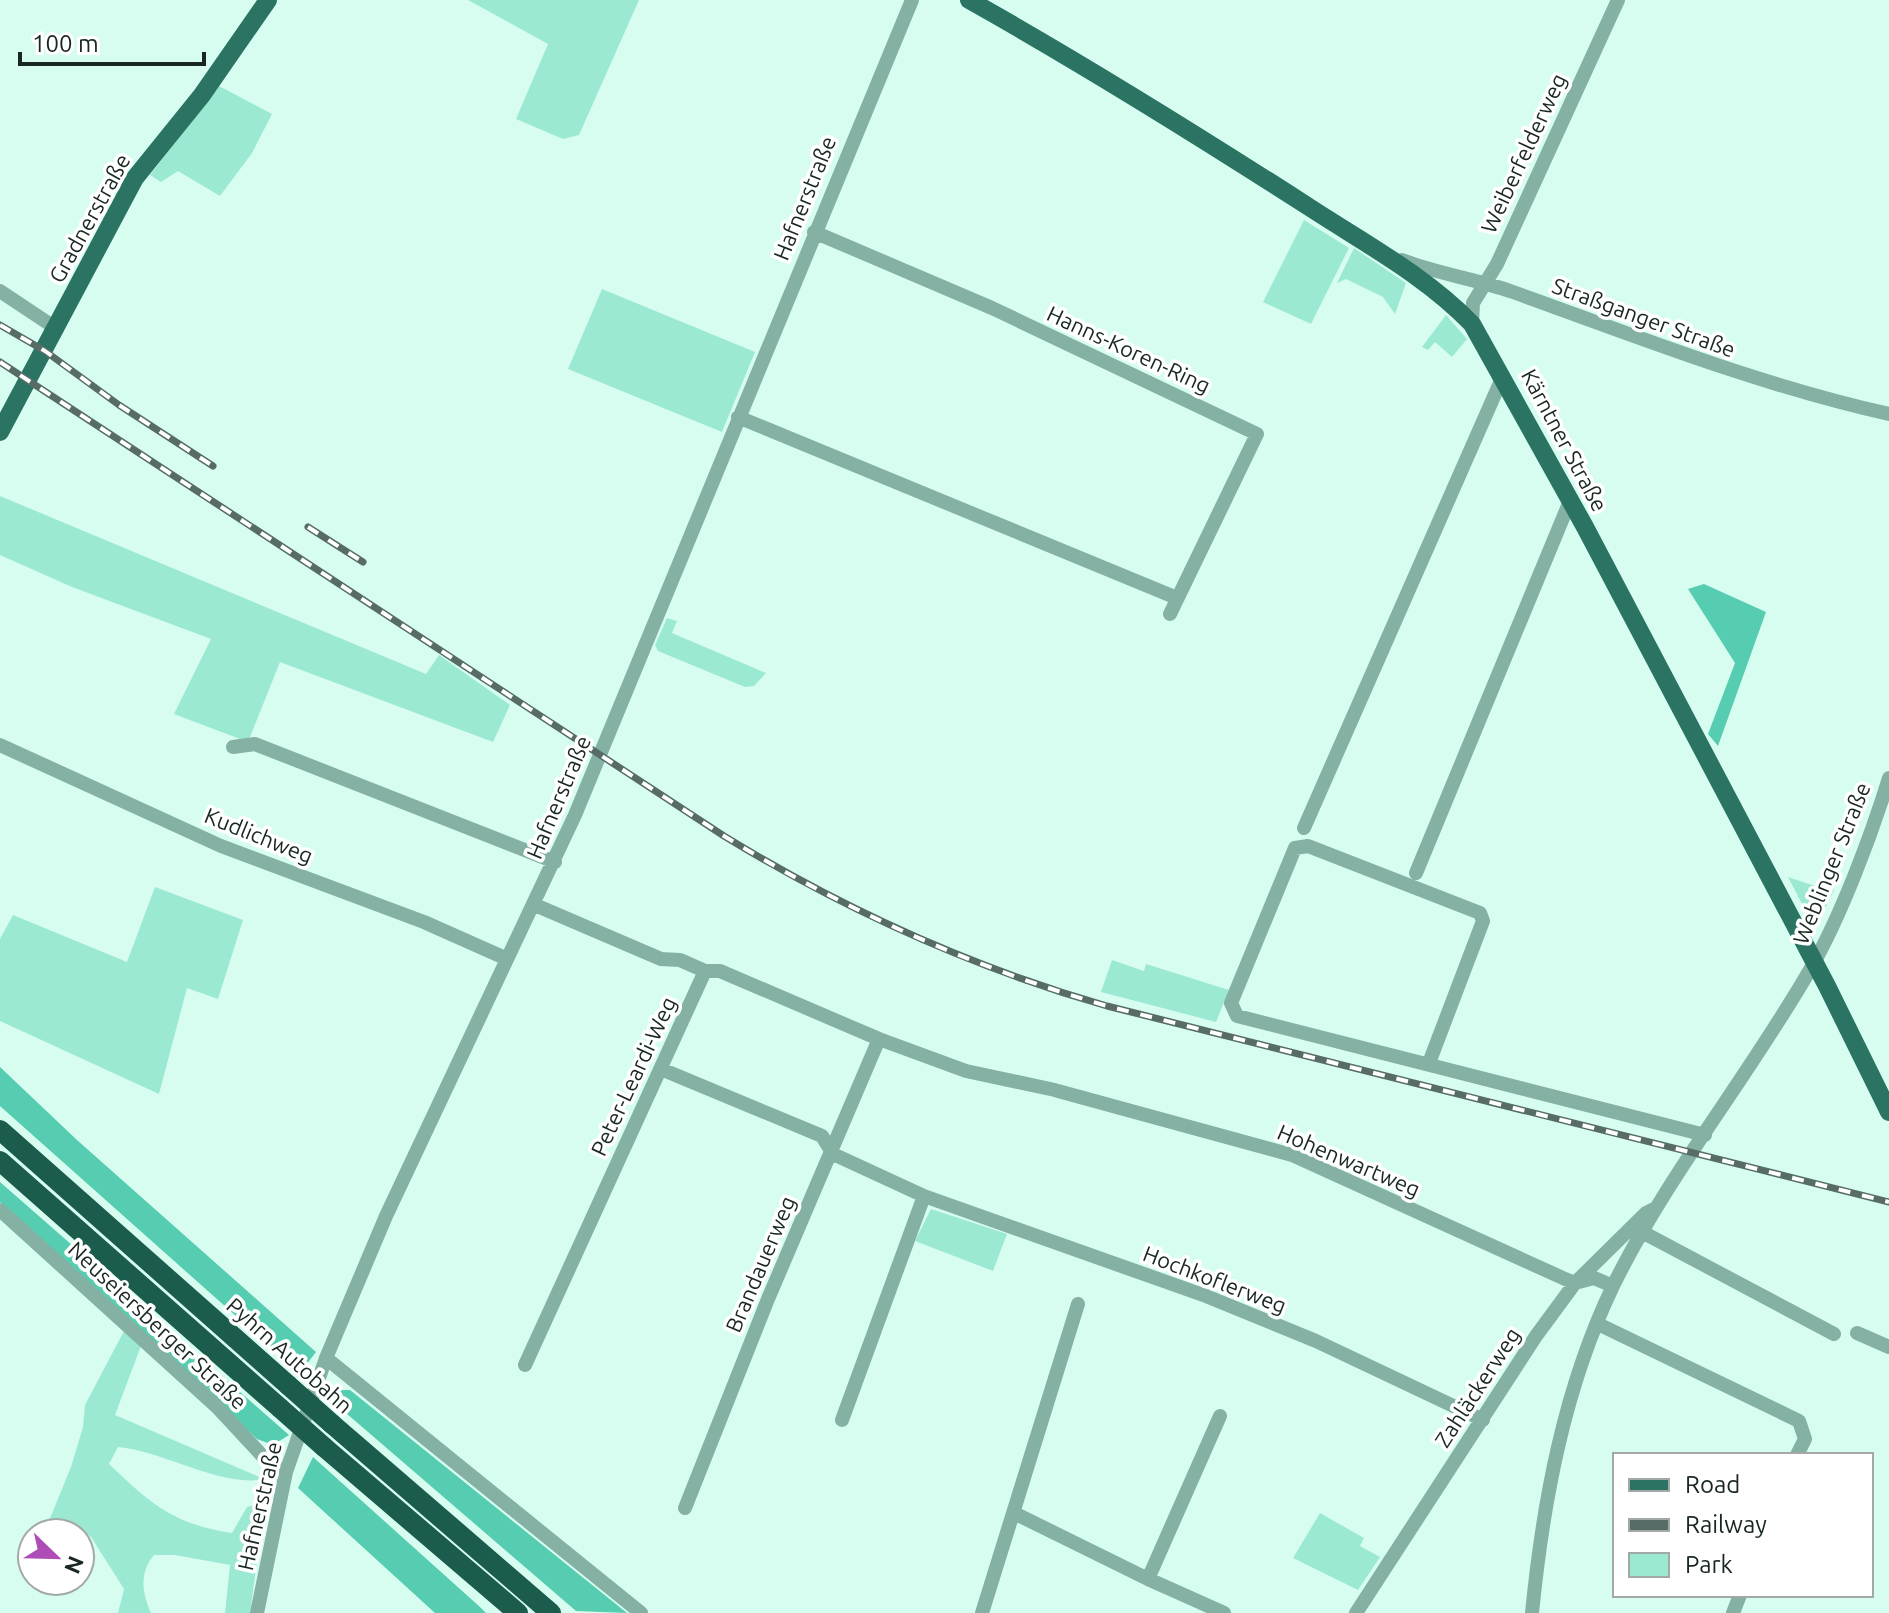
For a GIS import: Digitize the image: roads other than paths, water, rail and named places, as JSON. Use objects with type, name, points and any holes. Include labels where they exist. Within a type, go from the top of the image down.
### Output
[{"type":"highway","name":"Pyhrn Autobahn","points":[[0,1130],[551,1613]]},
{"type":"highway","name":"Pyhrn Autobahn","points":[[0,1161],[324,1447],[518,1613]]},
{"type":"main road","name":"Gradnerstraße","points":[[1,429],[135,178],[202,95],[268,0]]},
{"type":"main road","name":"Kärntner Straße","points":[[969,0],[997,7],[1386,255],[1455,307],[1472,324],[1570,501],[1889,1112]]},
{"type":"street","name":"Hafnerstraße","points":[[257,1613],[286,1472],[326,1358],[386,1216],[505,958],[555,862],[912,0]]},
{"type":"street","name":"Weiberfelderweg","points":[[1472,324],[1473,303],[1530,193],[1618,0]]},
{"type":"street","name":"Hanns-Koren-Ring","points":[[814,232],[992,308],[1257,434],[1170,614]]},
{"type":"street","name":"Straßganger Straße","points":[[1386,255],[1441,275],[1483,285],[1794,392],[1889,414]]},
{"type":"street","points":[[0,291],[57,329]]},
{"type":"street","points":[[1304,828],[1503,376]]},
{"type":"street","points":[[738,417],[1177,598]]},
{"type":"street","points":[[1416,873],[1570,501]]},
{"type":"street","points":[[233,747],[255,744],[555,862]]},
{"type":"street","name":"Kudlichweg","points":[[0,745],[221,846],[424,922],[505,958]]},
{"type":"street","name":"Weblinger Straße","points":[[1532,1613],[1544,1501],[1573,1393],[1613,1286],[1659,1207],[1813,964],[1872,829],[1889,778]]},
{"type":"street","points":[[1429,1063],[1483,921],[1480,913],[1308,846],[1295,848],[1231,1003],[1237,1016],[1705,1135]]},
{"type":"street","points":[[535,905],[661,959],[680,960],[705,971],[720,971],[879,1039]]},
{"type":"street","name":"Peter-Leardi-Weg","points":[[525,1365],[705,971]]},
{"type":"street","name":"Hohenwartweg","points":[[879,1039],[966,1071],[1056,1090],[1292,1155],[1575,1283],[1594,1278],[1613,1286]]},
{"type":"street","name":"Brandauerweg","points":[[685,1508],[777,1277],[833,1154],[879,1039]]},
{"type":"street","name":"Hochkoflerweg","points":[[661,1069],[822,1136],[833,1154],[924,1196],[1206,1296],[1316,1341],[1483,1420]]},
{"type":"street","points":[[842,1420],[924,1196]]},
{"type":"street","name":"Zahläckerweg","points":[[1356,1613],[1575,1283],[1646,1213],[1659,1207]]},
{"type":"street","name":"Neuseiersberger Straße","points":[[0,1210],[217,1407],[269,1463],[286,1472]]},
{"type":"street","points":[[1644,1233],[1834,1334]]},
{"type":"street","points":[[982,1613],[1078,1304]]},
{"type":"street","points":[[1598,1324],[1799,1421],[1805,1439],[1798,1453]]},
{"type":"street","points":[[1857,1333],[1889,1347]]},
{"type":"street","points":[[326,1358],[641,1613]]},
{"type":"street","points":[[1148,1579],[1220,1416]]},
{"type":"street","points":[[1014,1513],[1224,1613]]},
{"type":"railway","points":[[0,325],[45,351],[119,405],[213,466]]},
{"type":"railway","points":[[0,362],[724,836],[816,888],[910,934],[1056,991],[1107,1006],[1889,1202]]},
{"type":"railway","points":[[308,527],[363,562]]}]
